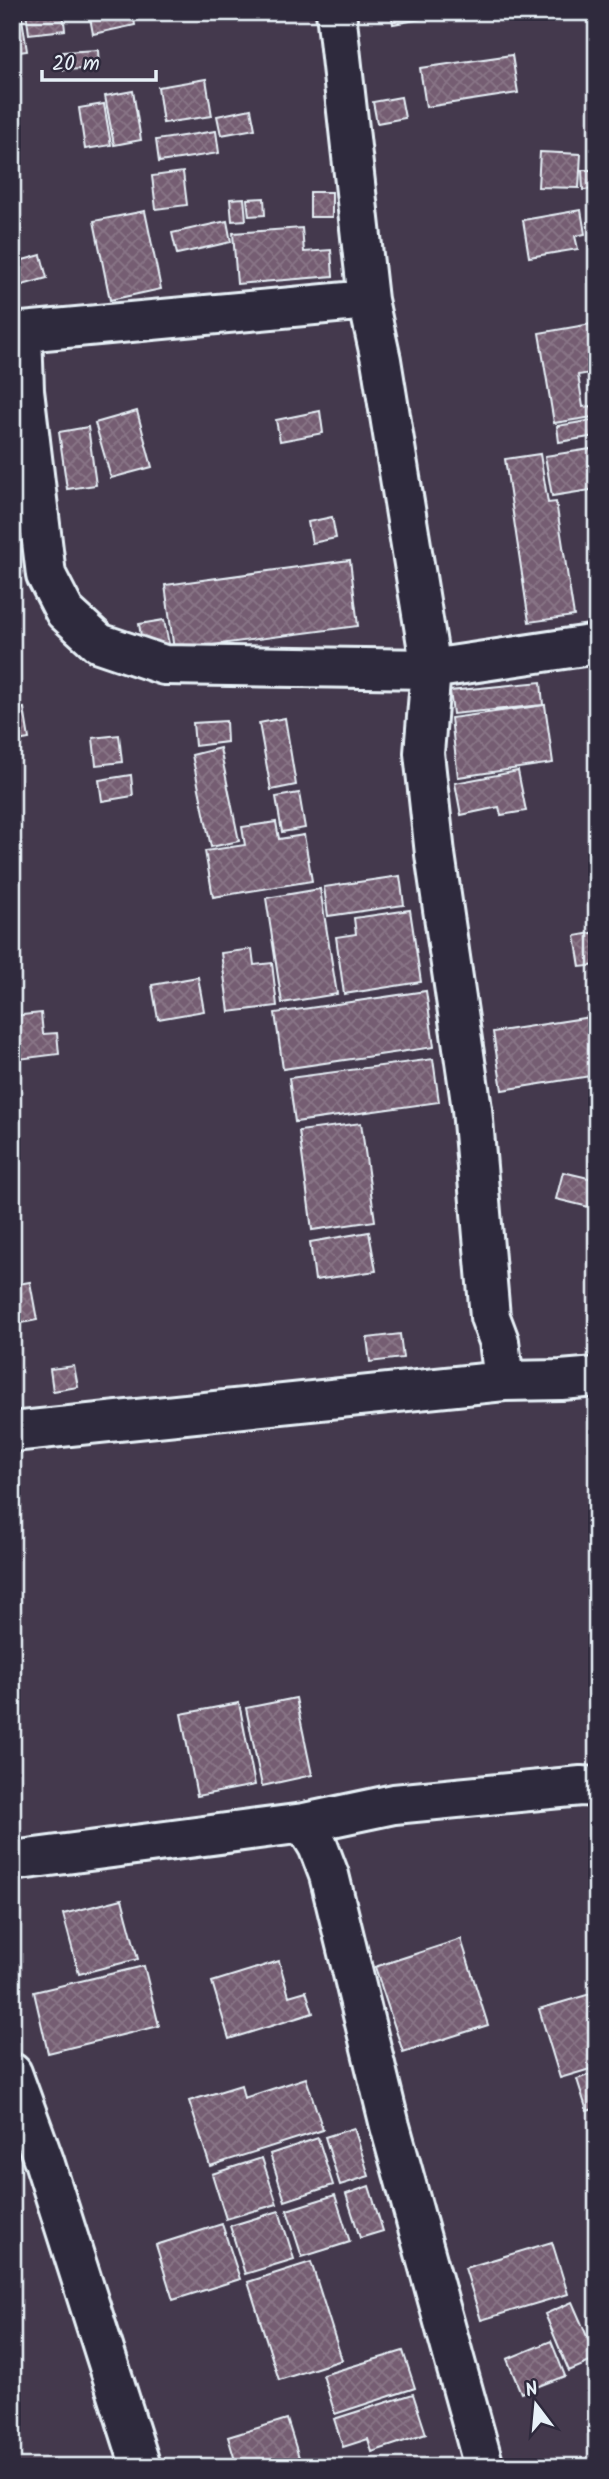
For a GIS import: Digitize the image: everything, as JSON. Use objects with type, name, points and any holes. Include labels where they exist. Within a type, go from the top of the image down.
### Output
[{"type":"street","points":[[336,12],[368,300],[381,360],[431,669],[425,765],[435,854],[472,1109],[490,1317],[499,1341],[504,1381]]},
{"type":"street","points":[[368,300],[17,333],[46,575],[65,612],[99,643],[164,666],[431,669],[597,643]]},
{"type":"street","points":[[12,1433],[504,1381],[597,1377]]},
{"type":"street","points":[[12,1861],[304,1823],[394,1804],[581,1786],[597,1787]]},
{"type":"street","points":[[304,1823],[318,1846],[329,1875],[390,2126],[484,2467]]},
{"type":"street","points":[[12,2073],[44,2161],[141,2467]]},
{"type":"building","points":[[12,12],[21,12],[27,51],[12,53]]},
{"type":"building","points":[[26,12],[63,12],[65,30],[29,34]]},
{"type":"building","points":[[89,12],[133,12],[135,25],[93,34]]},
{"type":"building","points":[[391,12],[432,12],[433,17],[393,24]]},
{"type":"building","points":[[98,50],[99,68],[64,70],[63,52]]},
{"type":"building","points":[[512,55],[518,93],[426,107],[420,68]]},
{"type":"building","points":[[206,79],[212,116],[163,123],[158,87]]},
{"type":"building","points":[[133,91],[141,140],[114,145],[105,96]]},
{"type":"building","points":[[401,97],[405,118],[377,123],[373,102]]},
{"type":"building","points":[[104,104],[111,145],[85,149],[79,108]]},
{"type":"building","points":[[251,109],[255,129],[221,135],[217,116]]},
{"type":"building","points":[[216,131],[219,153],[159,162],[156,140]]},
{"type":"building","points":[[540,152],[581,154],[579,188],[538,187]]},
{"type":"building","points":[[582,170],[597,170],[597,189],[583,190]]},
{"type":"building","points":[[183,172],[187,205],[156,209],[152,176]]},
{"type":"building","points":[[310,192],[332,192],[332,217],[310,217]]},
{"type":"building","points":[[244,198],[246,220],[232,221],[230,199]]},
{"type":"building","points":[[264,198],[265,215],[249,216],[247,199]]},
{"type":"building","points":[[581,210],[585,234],[575,236],[578,249],[529,257],[523,220]]},
{"type":"building","points":[[145,211],[161,289],[110,300],[94,221]]},
{"type":"building","points":[[227,221],[231,242],[177,254],[172,233]]},
{"type":"building","points":[[302,228],[304,252],[331,250],[333,276],[237,284],[233,233]]},
{"type":"building","points":[[41,255],[47,278],[12,288],[12,263]]},
{"type":"building","points":[[597,323],[597,372],[578,375],[583,407],[591,406],[593,417],[554,423],[539,333]]},
{"type":"building","points":[[597,378],[597,418],[590,379]]},
{"type":"building","points":[[137,411],[152,467],[111,478],[95,423]]},
{"type":"building","points":[[320,411],[323,433],[280,441],[276,420]]},
{"type":"building","points":[[594,420],[596,436],[559,442],[557,426]]},
{"type":"building","points":[[88,427],[96,485],[67,489],[59,432]]},
{"type":"building","points":[[597,448],[597,489],[552,496],[545,456]]},
{"type":"building","points":[[540,454],[548,503],[556,502],[574,616],[529,622],[505,459]]},
{"type":"building","points":[[332,517],[336,538],[312,543],[308,522]]},
{"type":"building","points":[[350,560],[358,626],[174,650],[165,585]]},
{"type":"building","points":[[164,620],[170,649],[144,653],[139,624]]},
{"type":"building","points":[[12,651],[20,701],[12,702]]},
{"type":"building","points":[[541,682],[543,705],[453,714],[450,691]]},
{"type":"building","points":[[545,705],[553,763],[458,777],[451,718]]},
{"type":"building","points":[[24,708],[29,739],[12,742],[12,710]]},
{"type":"building","points":[[285,718],[296,785],[271,790],[259,723]]},
{"type":"building","points":[[226,721],[227,742],[195,746],[193,723]]},
{"type":"building","points":[[119,735],[122,762],[96,765],[93,738]]},
{"type":"building","points":[[220,748],[239,841],[211,847],[192,755]]},
{"type":"building","points":[[518,771],[526,811],[501,815],[499,807],[461,815],[455,783]]},
{"type":"building","points":[[131,775],[133,796],[102,801],[99,780]]},
{"type":"building","points":[[299,793],[305,828],[282,832],[276,797]]},
{"type":"building","points":[[276,822],[279,839],[304,835],[312,881],[213,897],[205,851],[245,845],[242,827]]},
{"type":"building","points":[[400,876],[404,905],[328,916],[324,887]]},
{"type":"building","points":[[320,889],[337,994],[282,1003],[266,898]]},
{"type":"building","points":[[410,910],[421,982],[344,994],[336,937],[356,934],[354,918]]},
{"type":"building","points":[[597,932],[597,965],[580,967],[575,936]]},
{"type":"building","points":[[252,949],[254,965],[272,963],[277,1006],[229,1012],[221,953]]},
{"type":"building","points":[[198,977],[204,1011],[158,1019],[152,985]]},
{"type":"building","points":[[426,991],[434,1047],[283,1069],[275,1013]]},
{"type":"building","points":[[41,1013],[43,1034],[57,1033],[59,1054],[19,1059],[13,1016]]},
{"type":"building","points":[[597,1016],[597,1075],[502,1090],[493,1032]]},
{"type":"building","points":[[433,1059],[439,1102],[295,1122],[289,1078]]},
{"type":"building","points":[[361,1123],[375,1221],[312,1230],[299,1131]]},
{"type":"building","points":[[563,1172],[597,1180],[597,1209],[556,1199]]},
{"type":"building","points":[[369,1232],[376,1271],[315,1280],[310,1242]]},
{"type":"building","points":[[30,1282],[37,1320],[12,1325],[12,1285]]},
{"type":"building","points":[[400,1334],[403,1358],[370,1362],[367,1338]]},
{"type":"building","points":[[74,1366],[78,1387],[53,1391],[50,1369]]},
{"type":"building","points":[[296,1698],[312,1775],[262,1786],[246,1708]]},
{"type":"building","points":[[239,1703],[255,1785],[197,1796],[181,1714]]},
{"type":"building","points":[[122,1899],[138,1959],[79,1974],[63,1914]]},
{"type":"building","points":[[461,1939],[488,2025],[403,2052],[375,1967]]},
{"type":"building","points":[[279,1961],[289,1996],[306,1991],[313,2013],[229,2039],[212,1982]]},
{"type":"building","points":[[144,1966],[159,2026],[48,2053],[34,1992]]},
{"type":"building","points":[[597,1992],[597,2067],[560,2078],[539,2009]]},
{"type":"building","points":[[597,2072],[597,2108],[587,2111],[577,2079]]},
{"type":"building","points":[[306,2078],[323,2130],[210,2166],[189,2101],[241,2085],[244,2098]]},
{"type":"building","points":[[354,2128],[369,2176],[340,2185],[325,2137]]},
{"type":"building","points":[[318,2138],[333,2185],[285,2201],[270,2154]]},
{"type":"building","points":[[262,2158],[277,2204],[226,2219],[212,2174]]},
{"type":"building","points":[[369,2186],[383,2231],[360,2238],[346,2194]]},
{"type":"building","points":[[335,2195],[350,2242],[302,2257],[287,2210]]},
{"type":"building","points":[[279,2211],[294,2259],[245,2274],[230,2226]]},
{"type":"building","points":[[222,2224],[240,2279],[173,2300],[156,2245]]},
{"type":"building","points":[[552,2242],[568,2294],[481,2320],[465,2268]]},
{"type":"building","points":[[311,2262],[342,2360],[279,2380],[248,2282]]},
{"type":"building","points":[[572,2302],[597,2359],[569,2371],[545,2314]]},
{"type":"building","points":[[551,2341],[565,2376],[521,2393],[507,2359]]},
{"type":"building","points":[[403,2351],[415,2388],[335,2414],[323,2375]]},
{"type":"building","points":[[413,2394],[426,2434],[372,2452],[368,2439],[343,2447],[334,2419]]},
{"type":"building","points":[[287,2419],[302,2467],[237,2467],[228,2437]]}]
